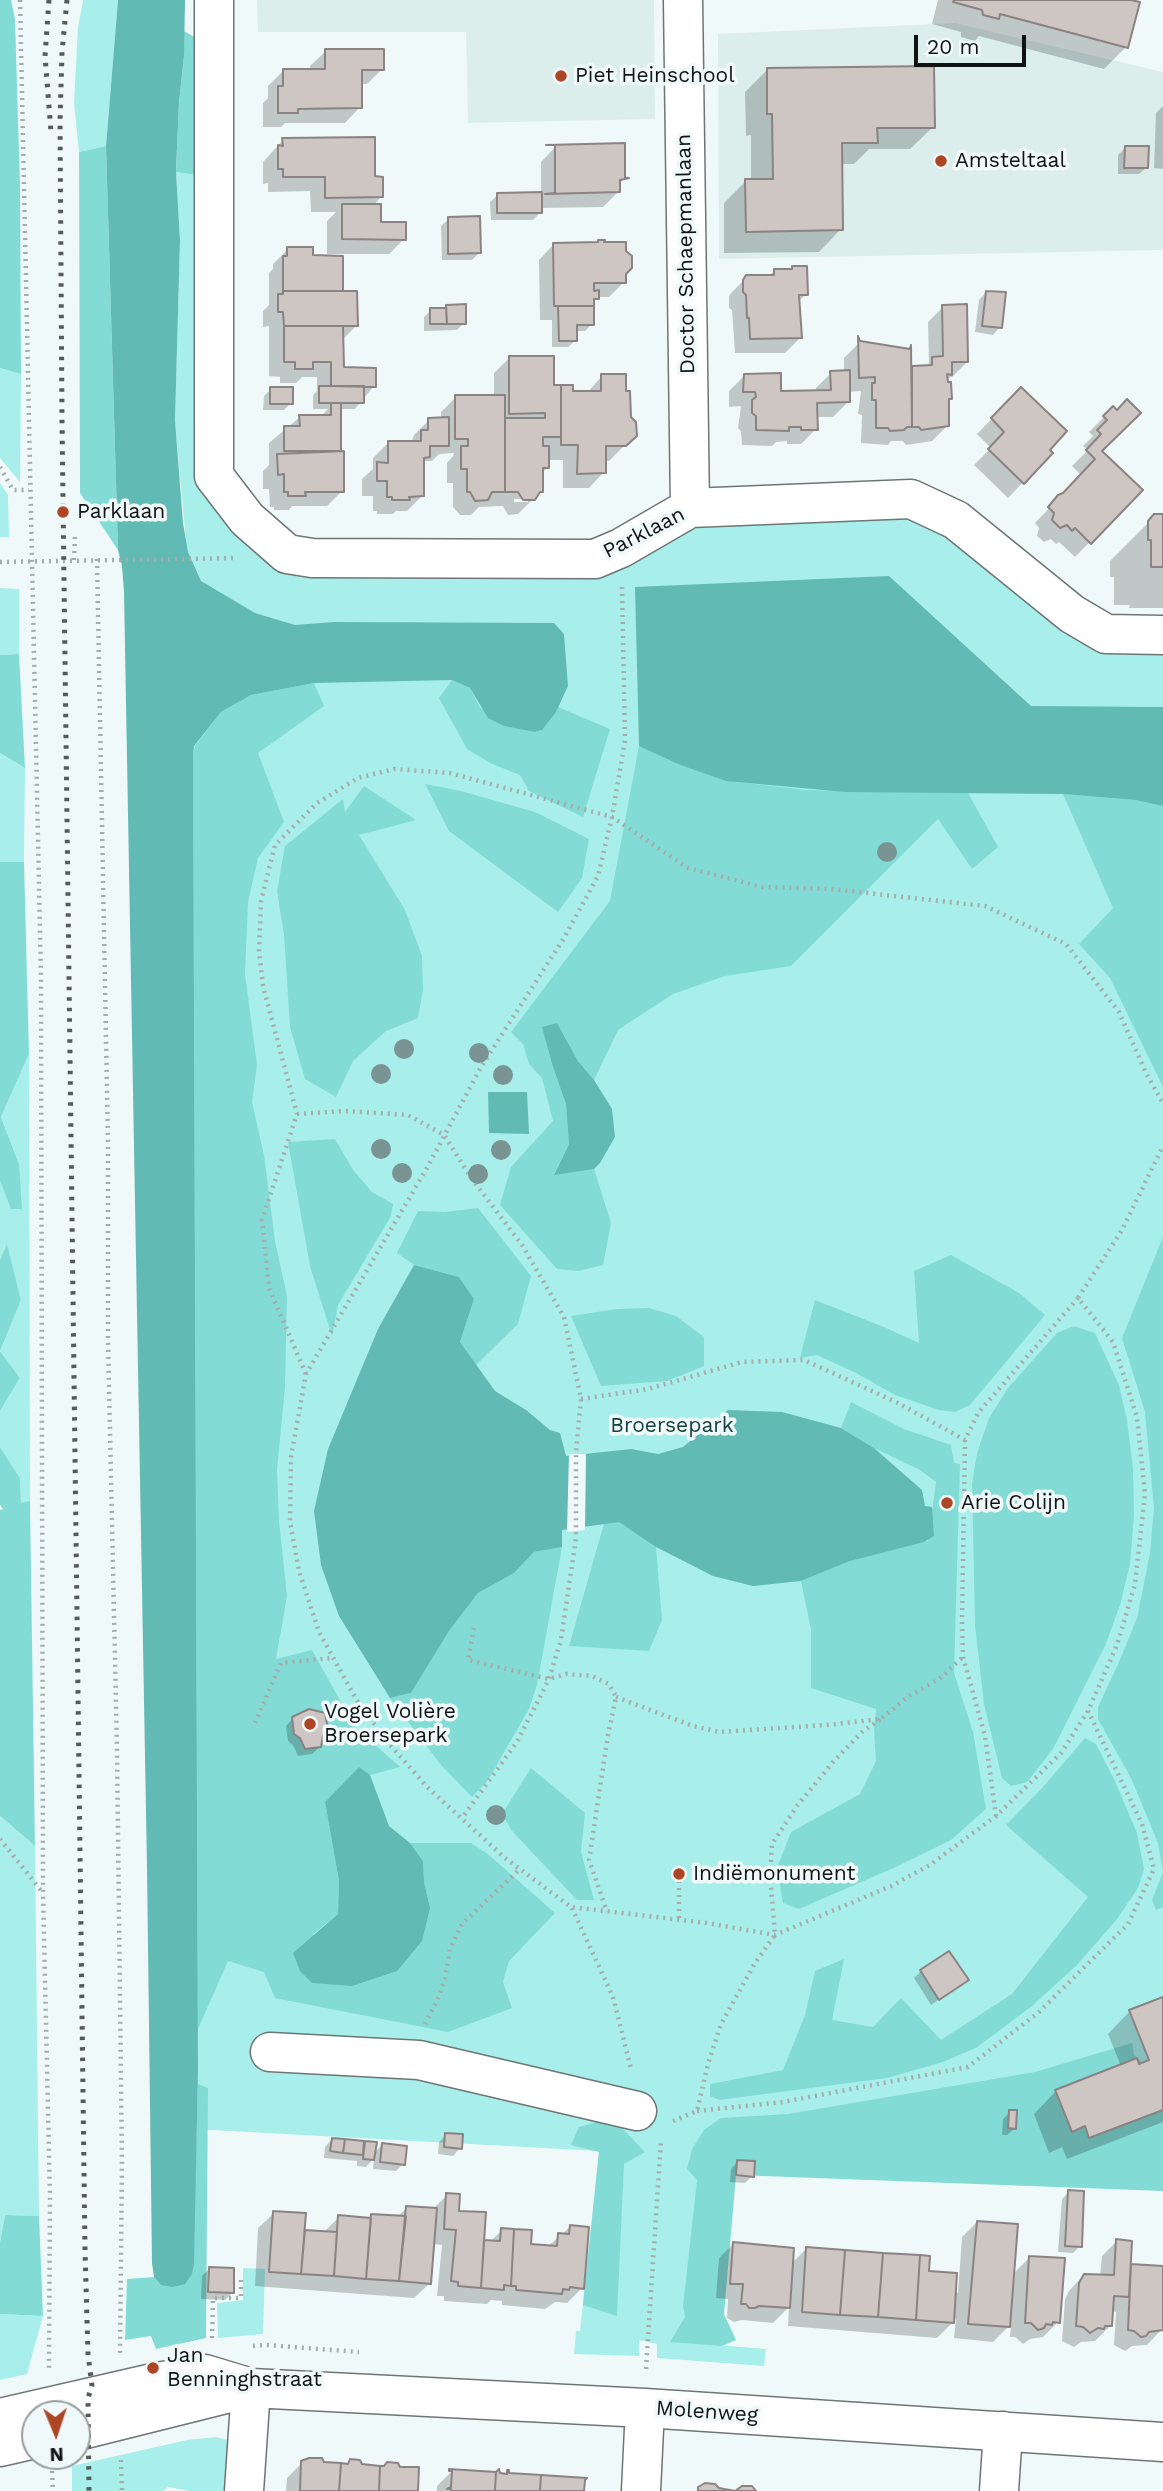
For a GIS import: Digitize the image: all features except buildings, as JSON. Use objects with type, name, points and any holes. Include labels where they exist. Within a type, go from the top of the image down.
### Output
[{"type":"street","name":"Parklaan","points":[[214,0],[214,476],[247,519],[287,554],[312,558],[595,559],[621,548],[690,508],[911,499],[956,520],[1072,614],[1106,634],[1163,635]]},
{"type":"street","name":"Doctor Schaepmanlaan","points":[[683,0],[690,508]]},
{"type":"street","points":[[270,2052],[419,2060],[650,2118]]},
{"type":"street","name":"Molenweg","points":[[91,2406],[120,2391],[205,2374],[251,2388]]},
{"type":"street","name":"Molenweg","points":[[91,2419],[251,2388],[645,2408],[1163,2442]]},
{"type":"street","points":[[244,2491],[251,2388]]},
{"type":"street","points":[[641,2491],[645,2408]]},
{"type":"street","name":"Molenweg","points":[[0,2418],[21,2421]]},
{"type":"street","points":[[999,2491],[1003,2431]]},
{"type":"street","name":"Molenweg","points":[[0,2447],[21,2439]]},
{"type":"path","points":[[20,0],[41,979],[44,1893],[50,2197],[49,2400]]},
{"type":"path","points":[[0,467],[13,489],[29,490]]},
{"type":"path","points":[[74,561],[75,536]]},
{"type":"path","points":[[621,548],[625,741],[612,817],[598,876],[564,938],[494,1045],[428,1168],[306,1374],[290,1457],[290,1522],[299,1572],[319,1632],[356,1699],[385,1739],[427,1787],[505,1858],[571,1907],[613,1997],[650,2118],[645,2408]]},
{"type":"path","points":[[97,559],[108,1143],[108,1340],[117,1750],[122,2164],[120,2391]]},
{"type":"path","points":[[0,562],[204,560]]},
{"type":"path","points":[[306,1374],[269,1288],[262,1220],[297,1114],[263,986],[259,951],[261,901],[275,845],[317,803],[358,778],[394,769],[450,773],[612,817],[688,868],[762,887],[845,891],[985,906],[1066,944],[1119,1012],[1163,1104]]},
{"type":"path","points":[[297,1114],[345,1111],[408,1115],[444,1135],[471,1179],[523,1245],[564,1317],[581,1399],[576,1452],[576,1538],[561,1640],[550,1679],[517,1742],[462,1818]]},
{"type":"path","points":[[996,1816],[985,1736],[963,1657],[965,1440],[978,1413],[1078,1298],[1122,1230],[1163,1146]]},
{"type":"path","points":[[697,2111],[721,2024],[755,1963],[775,1935],[891,1886],[930,1865],[996,1816],[1061,1753],[1088,1711],[1117,1645],[1135,1584],[1145,1494],[1137,1417],[1113,1342],[1078,1298]]},
{"type":"path","points":[[581,1399],[648,1389],[742,1362],[804,1360],[898,1402],[965,1440]]},
{"type":"path","points":[[474,1628],[468,1660],[550,1679],[566,1674],[592,1676],[609,1684],[616,1697],[589,1860],[607,1912]]},
{"type":"path","points":[[775,1935],[770,1875],[772,1844],[797,1807],[833,1762],[863,1731],[909,1696],[939,1679],[963,1657]]},
{"type":"path","points":[[255,1723],[281,1663],[332,1658]]},
{"type":"path","points":[[616,1697],[693,1726],[719,1732],[792,1729],[881,1719]]},
{"type":"path","points":[[650,2118],[783,2102],[968,2067],[1039,2012],[1128,1924],[1154,1869],[1142,1824],[1088,1711]]},
{"type":"path","points":[[0,1839],[44,1893]]},
{"type":"path","points":[[419,2060],[419,2046],[426,2021],[437,2001],[445,1979],[450,1949],[462,1924],[520,1869]]},
{"type":"path","points":[[679,1874],[679,1920]]},
{"type":"path","points":[[571,1907],[775,1935]]},
{"type":"path","points":[[212,2348],[213,2298],[241,2298],[241,2276]]},
{"type":"shaded area","points":[[0,0],[11,0],[15,19],[20,185],[21,374],[0,368]]},
{"type":"shaded area","points":[[118,0],[185,0],[176,171],[180,241],[175,420],[183,523],[188,552],[201,581],[255,613],[295,625],[334,622],[554,623],[564,634],[568,686],[556,712],[542,730],[535,732],[504,726],[488,718],[470,688],[452,680],[314,683],[251,695],[221,712],[194,746],[198,2070],[194,2264],[192,2274],[185,2284],[173,2287],[161,2285],[154,2277],[152,2263],[124,592],[118,550],[106,146]]},
{"type":"shaded area","name":"Piet Heinschool","points":[[257,0],[654,0],[655,119],[468,123],[466,32],[258,32]]},
{"type":"shaded area","name":"Amsteltaal","points":[[955,23],[1163,72],[1163,250],[719,259],[718,34]]},
{"type":"shaded area","points":[[184,31],[205,43],[202,176],[176,172]]},
{"type":"shaded area","points":[[106,146],[118,550],[80,493],[79,152]]},
{"type":"shaded area","points":[[889,576],[1031,706],[1163,707],[1163,806],[1135,800],[1063,794],[845,792],[726,781],[678,764],[639,746],[635,587]]},
{"type":"shaded area","points":[[19,654],[25,768],[0,753],[0,655]]},
{"type":"shaded area","points":[[452,680],[470,688],[480,708],[535,732],[542,730],[558,707],[610,729],[583,817],[529,791],[520,775],[490,763],[467,749],[439,698]]},
{"type":"shaded area","points":[[314,683],[324,706],[258,753],[284,822],[258,858],[248,902],[245,974],[257,1065],[252,1102],[264,1155],[275,1241],[287,1296],[285,1387],[277,1470],[287,1596],[276,1659],[312,1650],[355,1727],[400,1767],[370,1775],[359,1767],[325,1802],[339,1881],[338,1914],[312,1935],[430,1908],[424,1882],[423,1861],[410,1843],[471,1843],[489,1855],[555,1913],[509,1961],[503,1982],[512,2008],[448,2032],[275,1998],[264,1972],[228,1961],[198,2029],[193,756],[195,746],[221,712],[251,695]]},
{"type":"shaded area","points":[[639,746],[729,781],[807,790],[968,793],[998,847],[972,869],[938,819],[791,966],[725,976],[673,994],[618,1030],[594,1080],[578,1061],[557,1023],[553,1067],[566,1104],[569,1144],[554,1174],[594,1169],[611,1223],[603,1265],[579,1271],[557,1269],[500,1205],[511,1167],[553,1121],[542,1078],[529,1064],[523,1044],[511,1032],[610,901]]},
{"type":"shaded area","points":[[425,784],[535,812],[589,839],[582,878],[558,912],[449,831]]},
{"type":"shaded area","points":[[364,786],[416,820],[359,835],[405,910],[422,956],[423,990],[418,1018],[386,1031],[353,1061],[336,1097],[305,1079],[290,1027],[284,935],[277,891],[285,846],[343,799],[345,812]]},
{"type":"shaded area","points":[[1063,794],[1135,800],[1163,806],[1163,1087],[1110,978],[1079,944],[1113,908]]},
{"type":"shaded area","points":[[0,862],[24,862],[29,1054],[1,1117],[19,1164],[22,1209],[11,1209],[0,1181]]},
{"type":"shaded area","points":[[557,1023],[578,1061],[612,1109],[615,1137],[594,1169],[554,1175],[569,1144],[566,1104],[542,1027]]},
{"type":"shaded area","points":[[488,1092],[527,1092],[529,1134],[489,1133]]},
{"type":"shaded area","points":[[335,1139],[353,1170],[372,1192],[393,1204],[391,1216],[338,1305],[332,1336],[310,1266],[288,1142]]},
{"type":"shaded area","points":[[478,1208],[531,1276],[518,1324],[476,1365],[460,1342],[474,1299],[459,1277],[414,1265],[397,1253],[418,1211],[445,1212]]},
{"type":"shaded area","points":[[1163,1237],[1163,1872],[1158,1843],[1131,1778],[1098,1719],[1098,1707],[1137,1618],[1150,1553],[1154,1508],[1145,1412],[1122,1338]]},
{"type":"shaded area","points":[[7,1244],[21,1300],[0,1351],[0,1260]]},
{"type":"shaded area","points":[[951,1255],[1019,1293],[1045,1315],[970,1405],[955,1412],[939,1410],[895,1395],[817,1355],[800,1358],[815,1300],[919,1343],[914,1271]]},
{"type":"shaded area","points":[[414,1265],[459,1277],[474,1299],[460,1342],[495,1391],[526,1410],[550,1430],[560,1433],[566,1456],[631,1449],[658,1454],[683,1447],[728,1410],[782,1412],[841,1428],[874,1448],[922,1490],[925,1506],[932,1507],[934,1536],[924,1542],[850,1561],[801,1581],[753,1586],[713,1576],[656,1547],[619,1522],[562,1530],[562,1547],[534,1552],[514,1573],[478,1593],[449,1631],[411,1693],[390,1698],[339,1616],[321,1565],[314,1511],[328,1449],[378,1329]]},
{"type":"shaded area","points":[[649,1308],[676,1316],[704,1337],[704,1366],[667,1381],[601,1386],[571,1316],[617,1309]]},
{"type":"shaded area","points":[[1074,1326],[1095,1333],[1119,1385],[1127,1420],[1133,1469],[1134,1515],[1130,1564],[1120,1605],[1105,1646],[1053,1749],[1027,1782],[1011,1786],[1002,1778],[984,1704],[975,1625],[972,1484],[977,1453],[989,1418],[1008,1388],[1057,1333]]},
{"type":"shaded area","points":[[0,1351],[20,1378],[0,1411]]},
{"type":"shaded area","points":[[851,1402],[904,1429],[951,1445],[954,1463],[960,1464],[954,1673],[973,1732],[986,1809],[951,1840],[799,1909],[783,1903],[777,1868],[791,1832],[860,1794],[876,1761],[876,1709],[811,1688],[811,1629],[801,1581],[850,1561],[892,1548],[928,1541],[936,1482],[920,1470],[874,1448],[841,1428]]},
{"type":"shaded area","points":[[0,1447],[20,1478],[21,1503],[30,1501],[35,1846],[0,1816],[0,1510],[3,1509],[0,1505]]},
{"type":"shaded area","points":[[607,1513],[656,1547],[662,1620],[649,1651],[569,1646]]},
{"type":"shaded area","points":[[562,1547],[537,1685],[529,1709],[488,1780],[472,1797],[441,1765],[390,1698],[411,1693],[449,1631],[478,1593],[514,1573],[534,1552]]},
{"type":"shaded area","points":[[1085,1738],[1096,1744],[1115,1781],[1137,1833],[1144,1869],[1138,1888],[1117,1919],[1077,1965],[1032,2006],[976,2048],[943,2062],[887,2078],[719,2100],[710,2096],[710,2084],[783,2070],[805,2015],[815,1971],[844,1959],[832,2020],[873,2027],[901,1998],[941,2040],[1012,1994],[1088,1897],[1006,1825]]},
{"type":"shaded area","points":[[359,1767],[370,1775],[389,1826],[410,1843],[423,1861],[424,1882],[430,1908],[422,1941],[397,1971],[352,1986],[312,1983],[300,1971],[293,1953],[338,1914],[339,1881],[325,1802]]},
{"type":"shaded area","points":[[531,1768],[585,1813],[581,1852],[594,1900],[577,1900],[512,1831],[502,1814]]},
{"type":"shaded area","points":[[1163,1872],[1163,1907],[1156,1910],[1152,1900]]},
{"type":"shaded area","points":[[1132,2043],[1134,2055],[1150,2070],[1163,2058],[1163,2191],[736,2175],[724,2314],[736,2340],[722,2346],[670,2342],[685,2317],[683,2306],[697,2180],[687,2169],[692,2149],[704,2130],[721,2118],[788,2114],[1035,2072]]},
{"type":"shaded area","points":[[198,2084],[208,2088],[206,2338],[156,2349],[151,2336],[125,2340],[127,2279],[154,2277],[161,2285],[192,2274]]},
{"type":"shaded area","points":[[612,2118],[645,2152],[624,2164],[617,2316],[583,2305],[599,2152],[571,2145],[579,2127]]},
{"type":"shaded area","points":[[5,2215],[39,2216],[43,2316],[0,2314],[0,2242]]},
{"type":"green space","points":[[83,0],[118,0],[106,146],[79,152],[74,103],[78,28]]},
{"type":"green space","name":"Broersepark","points":[[176,172],[202,176],[205,488],[277,567],[548,571],[697,526],[921,513],[1163,650],[1163,2187],[728,2156],[717,2345],[766,2349],[764,2366],[657,2358],[657,2344],[639,2340],[639,2356],[574,2354],[576,2331],[580,2331],[599,2151],[193,2129],[186,542],[175,420],[180,241]]},
{"type":"green space","points":[[0,368],[21,374],[20,482],[0,458]]},
{"type":"green space","points":[[0,483],[8,495],[9,537],[0,537]]},
{"type":"green space","points":[[0,588],[19,589],[19,654],[0,655]]},
{"type":"green space","points":[[0,753],[25,768],[24,862],[0,862]]},
{"type":"green space","points":[[29,1054],[30,1501],[21,1504],[20,1478],[0,1447],[0,1411],[20,1378],[0,1351],[21,1300],[7,1245],[0,1260],[0,1181],[11,1208],[19,1164],[1,1117]]},
{"type":"green space","points":[[0,1816],[35,1846],[39,2216],[5,2215],[0,2242]]},
{"type":"green space","points":[[243,2268],[265,2269],[263,2334],[218,2338],[217,2303],[243,2300]]},
{"type":"green space","points":[[0,2314],[43,2316],[27,2374],[0,2380]]},
{"type":"green space","points":[[216,2437],[228,2440],[227,2491],[189,2491],[168,2487],[163,2491],[72,2491],[72,2470],[91,2470],[91,2462],[187,2440]]},
{"type":"pier","points":[[569,1454],[586,1454],[585,1530],[567,1532]]},
{"type":"railway","points":[[49,0],[45,56],[51,132]]},
{"type":"railway","points":[[67,0],[60,121],[62,420],[85,2251],[88,2354],[92,2386],[88,2398],[89,2491]]},
{"type":"place","name":"Piet Heinschool","points":[[561,76]]},
{"type":"place","name":"Amsteltaal","points":[[941,161]]},
{"type":"place","name":"Parklaan","points":[[63,512]]},
{"type":"place","name":"Arie Colijn","points":[[947,1503]]},
{"type":"place","name":"Vogel Volière Broersepark","points":[[310,1724]]},
{"type":"place","name":"Indiëmonument","points":[[679,1874]]},
{"type":"place","name":"Jan Benninghstraat","points":[[153,2368]]}]
